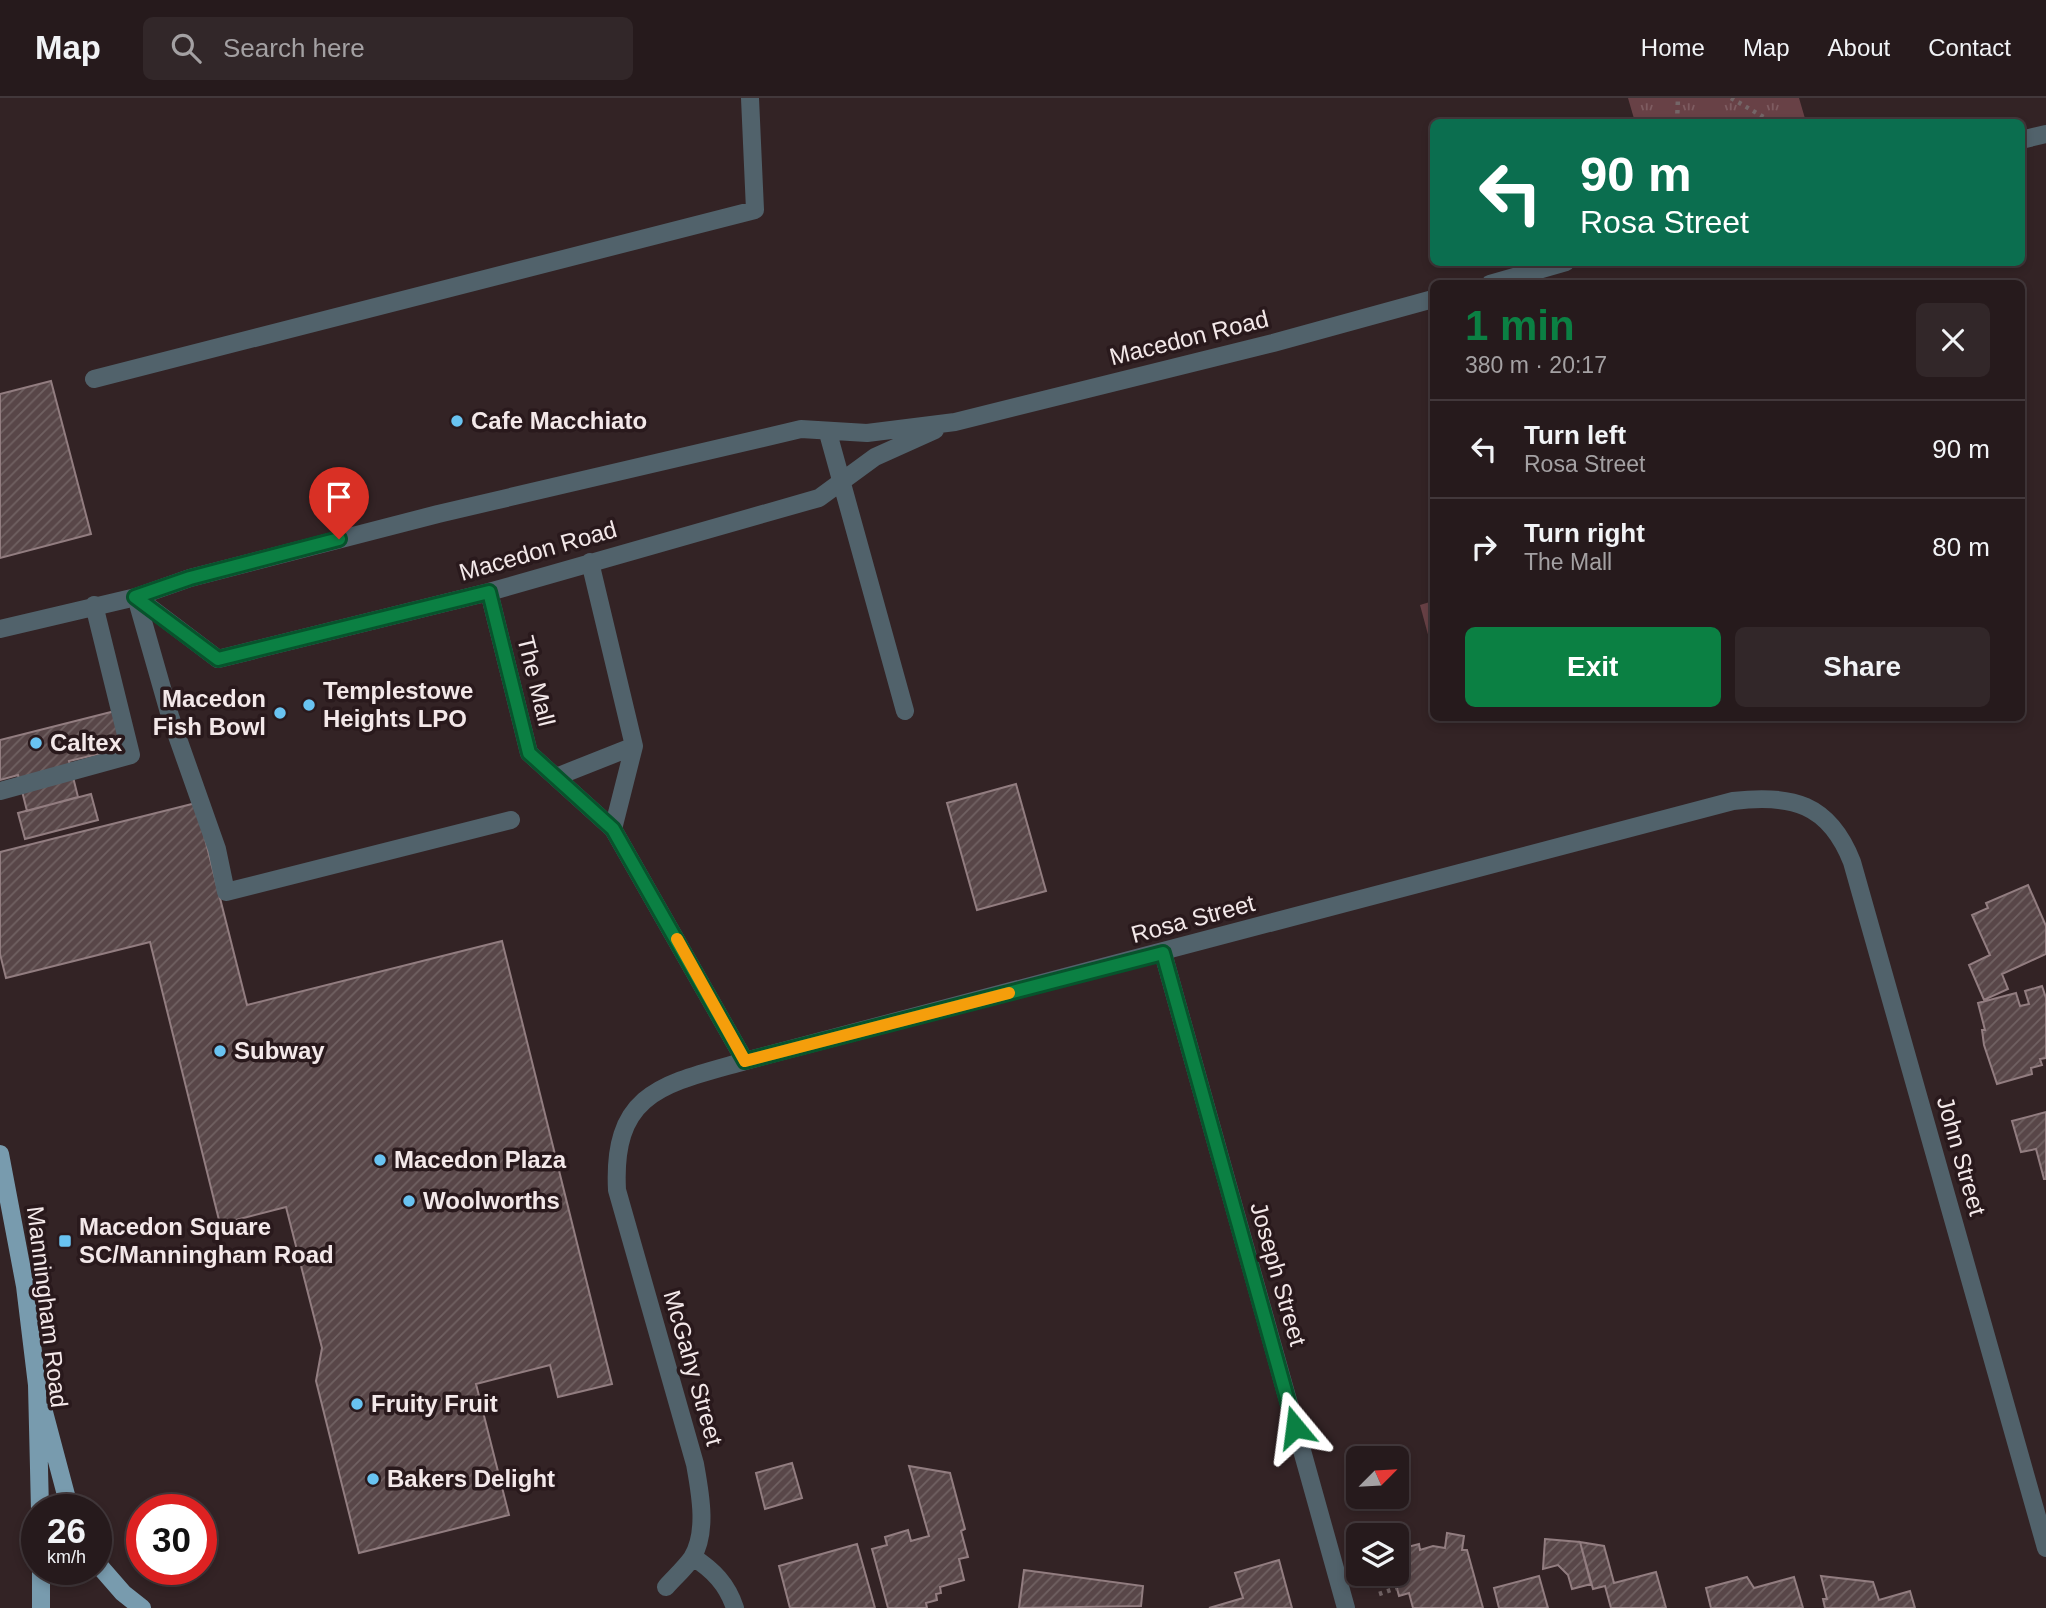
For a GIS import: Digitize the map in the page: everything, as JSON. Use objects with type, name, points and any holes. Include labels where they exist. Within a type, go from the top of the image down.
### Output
[{"type":"main road","name":"Manningham Road","points":[[0,1154],[25,1286],[37,1385],[40,1494]]},
{"type":"main road","points":[[37,1385],[66,1494]]},
{"type":"main road","points":[[112,1580],[142,1608]]},
{"type":"main road","points":[[41,1585],[41,1608]]},
{"type":"street","points":[[94,379],[755,210],[750,98]]},
{"type":"street","points":[[2025,139],[2046,134]]},
{"type":"street","points":[[1504,280],[1552,266]]},
{"type":"street","name":"Macedon Road","points":[[0,629],[135,597],[190,578],[438,514],[801,429],[828,433],[867,433],[955,422],[1273,343],[1430,300]]},
{"type":"street","name":"Macedon Road","points":[[135,597],[218,659],[489,592],[819,498],[875,457],[955,422]]},
{"type":"street","points":[[828,433],[905,711]]},
{"type":"street","points":[[590,562],[634,747],[613,829]]},
{"type":"street","name":"The Mall","points":[[489,592],[529,753],[613,829],[745,1061]]},
{"type":"street","points":[[135,597],[170,716],[217,849],[226,892],[511,820]]},
{"type":"street","points":[[0,791],[131,755],[94,605]]},
{"type":"street","points":[[556,777],[634,747]]},
{"type":"street","name":"Rosa Street","points":[[623,1127],[639,1105],[657,1090],[682,1079],[745,1061],[1733,801],[1765,797],[1794,800]]},
{"type":"street","name":"John Street","points":[[1794,800],[1816,812],[1834,827],[1852,862],[2046,1548]]},
{"type":"street","name":"Joseph Street","points":[[1163,953],[1346,1608]]},
{"type":"street","name":"McGahy Street","points":[[623,1127],[616,1163],[617,1190],[695,1464],[700,1497],[700,1527],[693,1557]]},
{"type":"street","points":[[666,1587],[693,1557],[717,1576],[729,1591],[735,1608]]},
{"type":"path","points":[[1676,119],[1678,98]]},
{"type":"path","points":[[1731,98],[1767,119]]},
{"type":"path","points":[[1379,1594],[1397,1588]]},
{"type":"green space","points":[[1628,98],[1799,98],[1805,119],[1634,119]]},
{"type":"green space","points":[[1430,602],[1430,642],[1420,605]]},
{"type":"building","points":[[51,381],[91,534],[0,558],[0,394]]},
{"type":"building","points":[[115,711],[124,748],[69,761],[78,797],[27,811],[18,775],[0,780],[0,740]]},
{"type":"building","points":[[1016,784],[1046,891],[977,910],[947,803]]},
{"type":"building","points":[[91,794],[98,820],[25,839],[18,813]]},
{"type":"building","name":"Macedon Plaza","points":[[196,803],[247,1005],[502,941],[612,1384],[558,1397],[550,1365],[476,1384],[509,1515],[359,1553],[316,1381],[322,1348],[286,1207],[220,1224],[150,942],[6,978],[0,954],[0,852]]},
{"type":"building","points":[[2028,885],[2046,926],[2046,954],[2002,974],[2008,989],[1984,1000],[1969,965],[1990,955],[1972,915],[1988,908],[1986,903]]},
{"type":"building","points":[[2042,986],[2046,998],[2046,1058],[2040,1059],[2042,1065],[2031,1068],[2032,1074],[1997,1084],[1984,1045],[1982,1030],[1985,1030],[1978,1003],[2016,993],[2020,1006],[2029,1004],[2025,991]]},
{"type":"building","points":[[2046,1112],[2044,1179],[2036,1149],[2021,1152],[2012,1121]]},
{"type":"building","points":[[792,1463],[802,1498],[765,1509],[756,1473]]},
{"type":"building","points":[[909,1466],[950,1473],[965,1529],[961,1531],[968,1557],[959,1559],[964,1580],[940,1587],[941,1593],[936,1594],[937,1600],[926,1603],[927,1608],[888,1608],[872,1549],[887,1545],[885,1537],[908,1530],[911,1541],[929,1536]]},
{"type":"building","points":[[1447,1533],[1464,1536],[1462,1550],[1467,1550],[1483,1608],[1413,1608],[1409,1593],[1399,1596],[1396,1586],[1409,1586],[1409,1547],[1419,1544],[1420,1550],[1433,1546],[1445,1548]]},
{"type":"building","points":[[1545,1539],[1580,1542],[1591,1584],[1572,1589],[1568,1575],[1558,1565],[1543,1569]]},
{"type":"building","points":[[1580,1542],[1604,1546],[1614,1583],[1656,1572],[1666,1608],[1611,1608],[1605,1586],[1593,1589]]},
{"type":"building","points":[[857,1544],[875,1608],[790,1608],[779,1566]]},
{"type":"building","points":[[1279,1560],[1292,1608],[1209,1608],[1243,1598],[1235,1573]]},
{"type":"building","points":[[1024,1570],[1143,1586],[1141,1606],[1019,1608]]},
{"type":"building","points":[[1539,1576],[1548,1608],[1499,1608],[1494,1588]]},
{"type":"building","points":[[1821,1576],[1873,1582],[1879,1600],[1910,1591],[1915,1608],[1825,1608],[1823,1599],[1827,1599]]},
{"type":"building","points":[[1747,1577],[1754,1588],[1794,1577],[1803,1608],[1711,1608],[1706,1588]]},
{"type":"slow traffic","points":[[677,939],[745,1061],[1009,993]]},
{"type":"place","name":"Cafe Macchiato","points":[[457,421]]},
{"type":"place","name":"Templestowe Heights LPO","points":[[309,705]]},
{"type":"place","name":"Macedon Fish Bowl","points":[[280,713]]},
{"type":"place","name":"Caltex","points":[[36,743]]},
{"type":"place","name":"Subway","points":[[220,1051]]},
{"type":"place","name":"Macedon Plaza","points":[[380,1160]]},
{"type":"place","name":"Woolworths","points":[[409,1201]]},
{"type":"place","name":"Macedon Square SC/Manningham Road","points":[[65,1241]]},
{"type":"place","name":"Fruity Fruit","points":[[357,1404]]},
{"type":"place","name":"Bakers Delight","points":[[373,1479]]},
{"type":"route","points":[[339,539],[190,578],[135,597],[218,659],[489,592],[529,753],[613,829],[745,1061],[1163,953],[1295,1427]]}]
